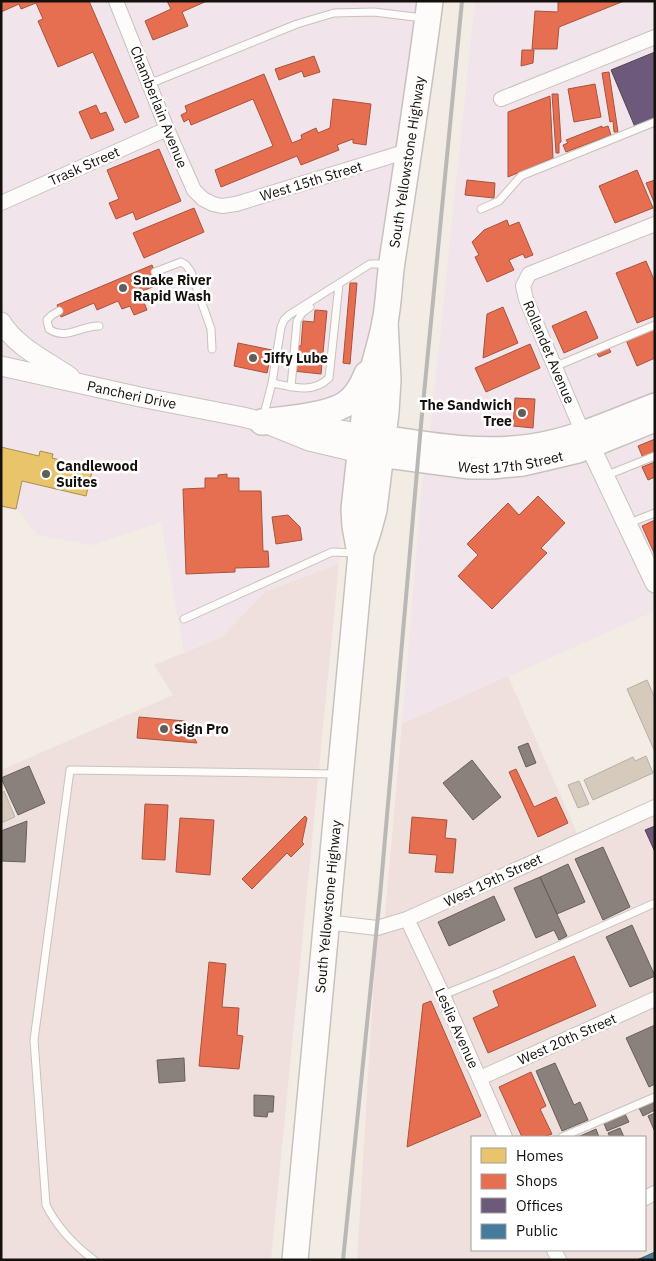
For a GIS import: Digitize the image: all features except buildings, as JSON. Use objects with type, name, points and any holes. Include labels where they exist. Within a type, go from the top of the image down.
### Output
[{"type":"highway","name":"South Yellowstone Highway","points":[[295,1260],[361,553],[355,526],[354,509],[388,380],[385,322],[429,10]]},
{"type":"highway","points":[[262,422],[331,410],[346,404],[356,394],[365,379],[377,352],[385,322]]},
{"type":"main road","points":[[1,322],[9,334],[21,344],[80,383]]},
{"type":"main road","name":"Pancheri Drive","points":[[1,366],[262,422],[309,441],[372,445]]},
{"type":"main road","name":"West 17th Street","points":[[372,445],[470,468],[519,465],[536,455],[570,444],[578,438],[586,438],[655,404]]},
{"type":"main road","points":[[586,438],[590,441],[594,436],[655,410]]},
{"type":"main road","name":"West 17th Street","points":[[372,445],[429,443],[484,448],[532,445],[559,439],[586,438],[655,421]]},
{"type":"main road","name":"Rollandet Avenue","points":[[586,438],[655,583]]},
{"type":"street","name":"Chamberlain Avenue","points":[[116,1],[167,129],[194,190],[203,199],[213,204]]},
{"type":"street","points":[[501,99],[655,37]]},
{"type":"street","name":"Trask Street","points":[[1,203],[167,129]]},
{"type":"street","name":"West 15th Street","points":[[213,204],[222,206],[236,204],[398,154],[409,155]]},
{"type":"street","name":"Rollandet Avenue","points":[[586,438],[554,367],[526,299],[523,286],[530,274],[655,224]]},
{"type":"street","name":"West 19th Street","points":[[326,922],[377,928],[407,919],[655,807]]},
{"type":"street","name":"Leslie Avenue","points":[[407,919],[443,995],[505,1136]]},
{"type":"street","name":"West 20th Street","points":[[480,1078],[655,999]]},
{"type":"lane","points":[[149,84],[298,24],[334,13],[429,10]]},
{"type":"lane","points":[[481,209],[499,201],[521,176],[655,122]]},
{"type":"lane","points":[[155,272],[177,262],[186,265],[191,272],[211,329],[212,349]]},
{"type":"lane","points":[[262,422],[272,383],[281,327],[284,320],[370,264],[392,264]]},
{"type":"lane","points":[[272,383],[310,389],[324,383],[329,378],[339,284]]},
{"type":"lane","points":[[291,387],[297,321],[302,313],[323,294]]},
{"type":"lane","points":[[59,312],[47,320],[49,329],[54,332],[64,334],[99,326]]},
{"type":"lane","points":[[554,367],[655,325]]},
{"type":"lane","points":[[604,476],[655,456]]},
{"type":"lane","points":[[627,524],[655,513]]},
{"type":"lane","points":[[184,619],[332,552],[361,553]]},
{"type":"lane","points":[[94,1260],[79,1248],[54,1219],[46,1205],[34,1040],[70,770],[340,774]]},
{"type":"lane","points":[[443,995],[655,903]]},
{"type":"lane","points":[[564,1136],[655,1097]]},
{"type":"shaded area","points":[[1,1],[420,1],[385,322],[347,441],[339,564],[266,591],[222,637],[184,652],[161,522],[92,545],[37,535],[19,511],[1,508]]},
{"type":"shaded area","points":[[475,1],[655,1],[655,611],[402,724],[424,462],[429,443]]},
{"type":"shaded area","points":[[339,564],[271,1260],[1,1260],[1,824],[17,817],[1,783],[1,770],[173,695],[154,665],[222,637],[266,591]]},
{"type":"shaded area","points":[[508,676],[580,840],[655,808],[655,1260],[357,1260],[377,928],[384,926],[402,724]]},
{"type":"railway","points":[[343,1260],[380,896],[421,425],[462,1]]},
{"type":"place","name":"Snake River Rapid Wash","points":[[123,288]]},
{"type":"place","name":"Jiffy Lube","points":[[253,358]]},
{"type":"place","name":"The Sandwich Tree","points":[[522,413]]},
{"type":"place","name":"Candlewood Suites","points":[[46,474]]},
{"type":"place","name":"Sign Pro","points":[[164,729]]}]
